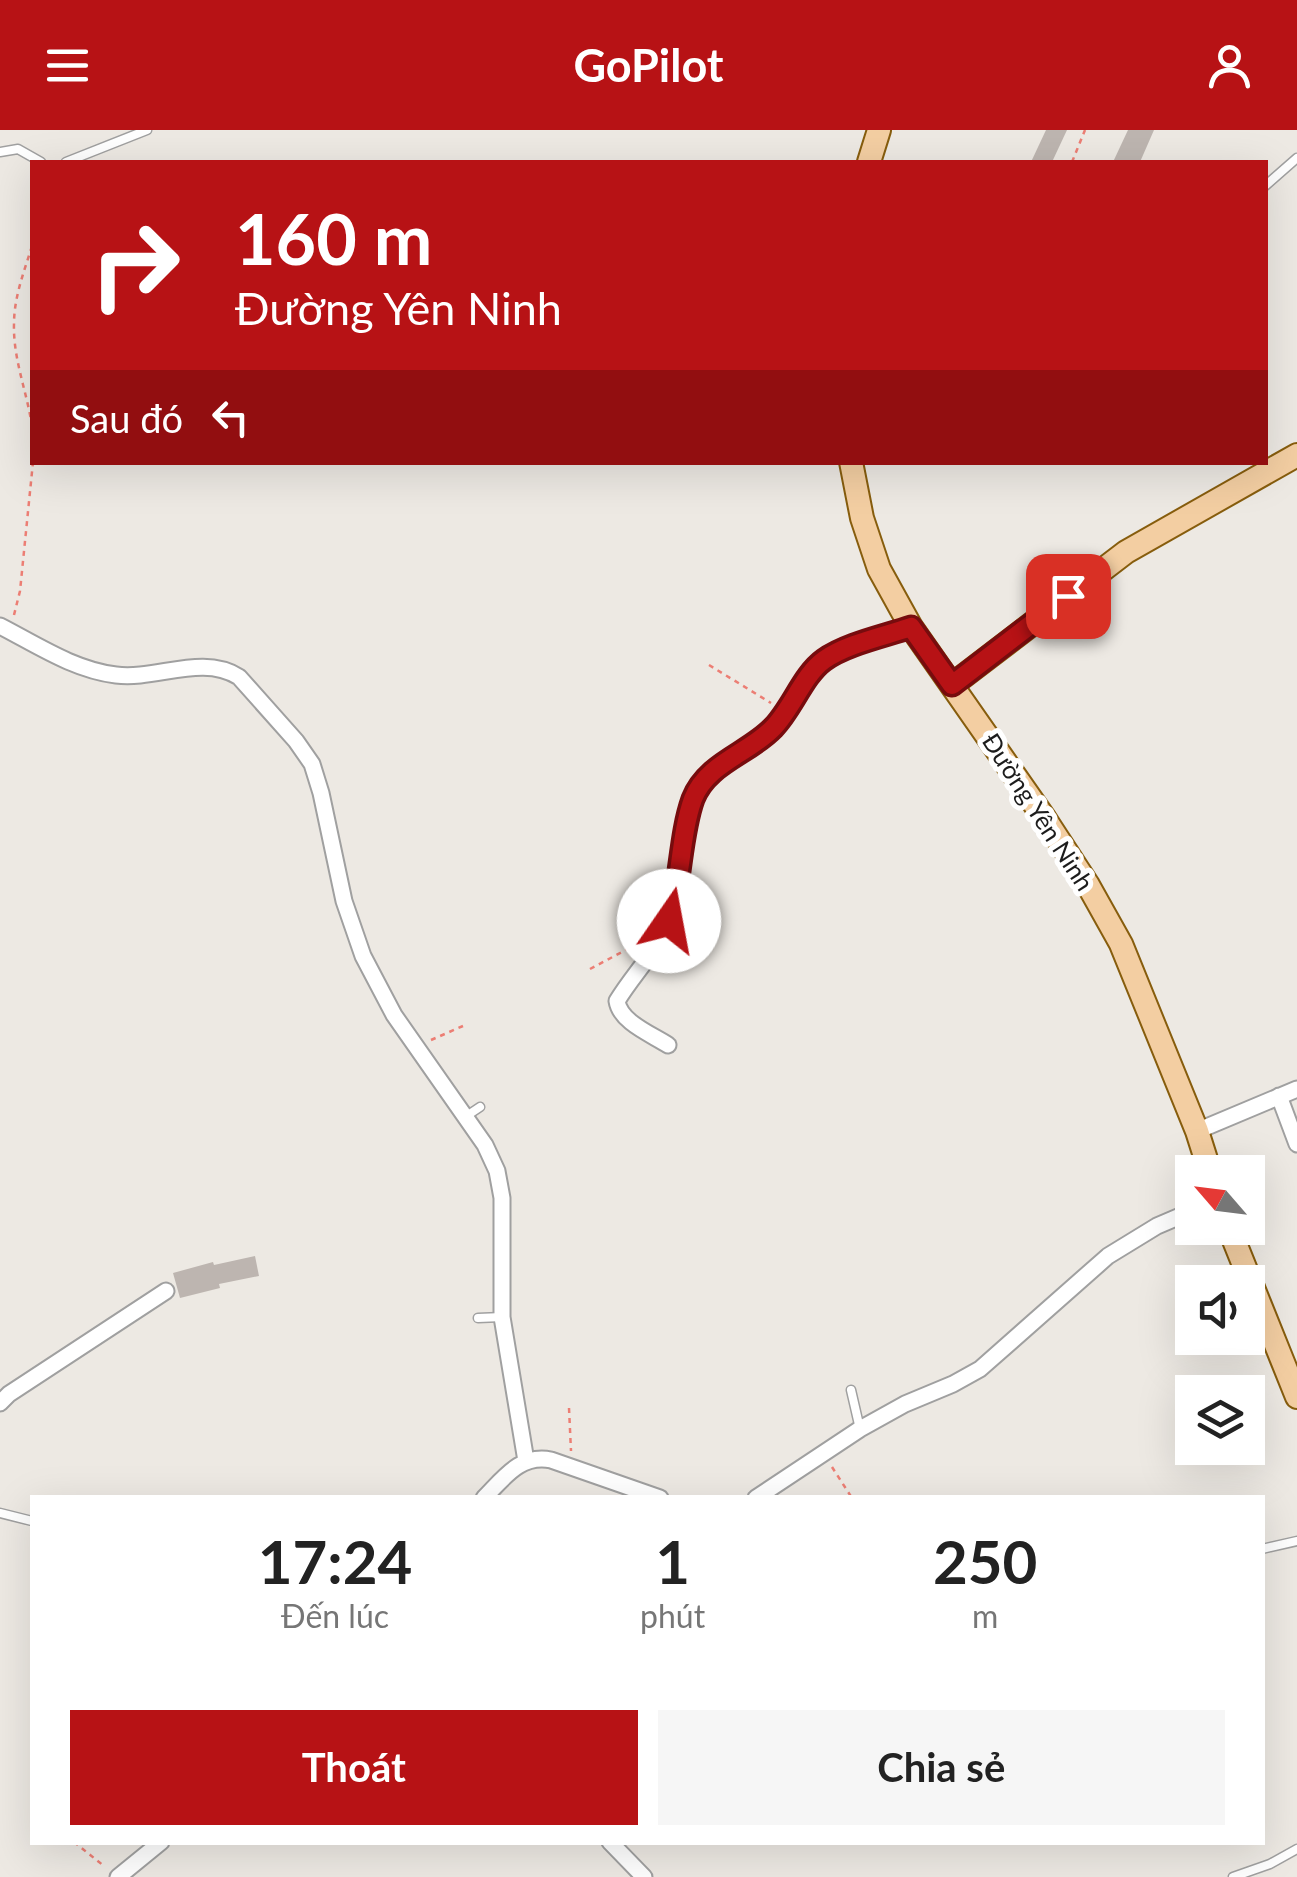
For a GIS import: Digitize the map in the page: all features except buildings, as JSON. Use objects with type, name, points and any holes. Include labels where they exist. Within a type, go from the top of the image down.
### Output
[{"type":"main road","points":[[870,160],[879,130]]},
{"type":"main road","points":[[952,685],[1126,552],[1297,455]]},
{"type":"main road","name":"Đường Yên Ninh","points":[[852,465],[862,518],[880,569],[911,627],[1045,819],[1096,900],[1120,944],[1205,1155]]},
{"type":"main road","points":[[1237,1245],[1297,1397]]},
{"type":"street","points":[[668,1046],[626,1018],[617,1004],[669,921],[698,790],[716,768],[766,735],[826,658],[911,627]]},
{"type":"street","points":[[5,629],[100,672],[139,676],[210,666],[221,668],[238,677],[312,764],[322,793],[344,901],[358,943],[394,1015],[492,1158],[501,1184],[502,1317],[526,1460]]},
{"type":"street","points":[[1197,1131],[1297,1089]]},
{"type":"street","points":[[1280,1096],[1297,1144]]},
{"type":"street","points":[[761,1495],[860,1429],[980,1369],[1108,1256],[1175,1218]]},
{"type":"street","points":[[0,1403],[166,1291]]},
{"type":"street","points":[[487,1495],[526,1460],[543,1459],[651,1495]]},
{"type":"street","points":[[118,1877],[158,1845]]},
{"type":"street","points":[[613,1845],[644,1877]]},
{"type":"lane","points":[[71,160],[146,130]]},
{"type":"lane","points":[[0,152],[18,150],[37,160]]},
{"type":"lane","points":[[1268,183],[1297,158]]},
{"type":"lane","points":[[466,1117],[480,1106]]},
{"type":"lane","points":[[478,1318],[502,1317]]},
{"type":"lane","points":[[851,1390],[860,1429]]},
{"type":"lane","points":[[0,1513],[30,1520]]},
{"type":"lane","points":[[1265,1548],[1297,1541]]},
{"type":"lane","points":[[1233,1877],[1297,1849]]},
{"type":"path","points":[[1073,160],[1085,130]]},
{"type":"path","points":[[30,252],[18,289],[14,324],[30,418]]},
{"type":"path","points":[[5,629],[20,592],[33,465]]},
{"type":"path","points":[[709,665],[786,713]]},
{"type":"path","points":[[590,969],[620,955],[669,921]]},
{"type":"path","points":[[416,1046],[463,1026]]},
{"type":"path","points":[[569,1408],[573,1468]]},
{"type":"path","points":[[824,1453],[850,1495]]},
{"type":"path","points":[[78,1845],[118,1877]]},
{"type":"route","points":[[669,921],[698,790],[716,768],[774,728],[826,658],[911,627],[952,685],[1068,596]]}]
